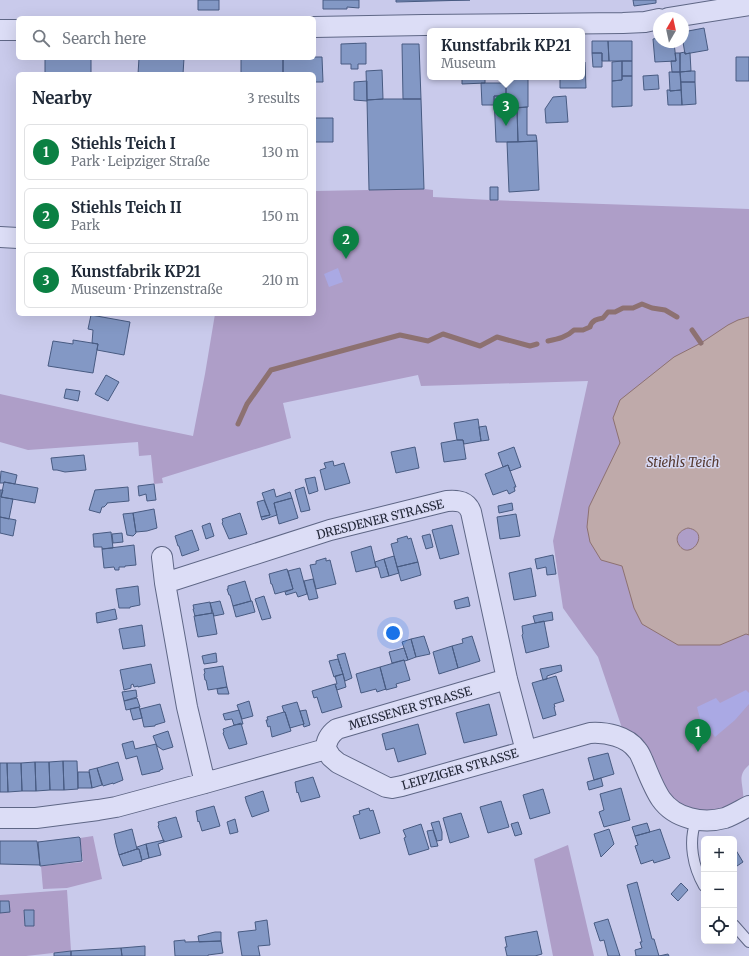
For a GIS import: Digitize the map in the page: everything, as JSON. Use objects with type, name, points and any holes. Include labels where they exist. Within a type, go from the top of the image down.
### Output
[{"type":"street","points":[[689,15],[749,5]]},
{"type":"street","points":[[316,27],[623,23],[653,21]]},
{"type":"street","points":[[0,30],[16,30]]},
{"type":"street","points":[[0,237],[16,238]]},
{"type":"street","name":"DRESDENER STRASSE","points":[[165,583],[330,530],[447,501],[461,501],[470,507],[507,679],[526,751]]},
{"type":"street","points":[[162,557],[165,583],[187,707],[205,783]]},
{"type":"street","name":"MEISSENER STRASSE","points":[[326,749],[326,744],[331,733],[338,729],[507,679]]},
{"type":"street","name":"LEIPZIGER STRASSE","points":[[326,749],[331,757],[338,763],[380,784],[392,788],[590,733],[606,733],[627,740],[638,750],[662,800],[681,815],[696,820],[709,820],[724,818],[736,814],[749,806]]},
{"type":"street","points":[[0,818],[36,818],[116,807],[326,749]]},
{"type":"lane","points":[[696,820],[692,836],[692,846],[695,868],[701,880]]},
{"type":"lane","points":[[737,928],[749,942]]},
{"type":"shaded area","points":[[424,189],[433,190],[433,197],[749,209],[749,765],[742,775],[743,800],[740,805],[696,814],[675,802],[623,731],[598,657],[563,608],[553,541],[588,381],[421,386],[418,375],[283,403],[291,438],[162,478],[163,483],[154,484],[151,455],[139,456],[138,442],[28,450],[0,442],[0,394],[193,436],[215,316],[316,316],[316,191]]},
{"type":"shaded area","points":[[93,836],[102,879],[67,888],[43,889],[41,866],[83,862],[80,838]]},
{"type":"shaded area","points":[[568,845],[594,956],[553,956],[534,859]]},
{"type":"shaded area","points":[[67,890],[71,951],[26,956],[0,956],[0,895]]},
{"type":"sand","points":[[338,268],[343,282],[329,287],[324,274]]},
{"type":"sand","points":[[746,690],[749,693],[749,704],[735,720],[715,737],[708,728],[703,730],[697,707],[716,698],[720,703]]},
{"type":"water","name":"Stiehls Teich","points":[[749,317],[749,635],[746,634],[720,645],[678,645],[642,624],[634,608],[622,566],[601,560],[590,542],[587,527],[589,507],[620,443],[613,418],[620,400],[674,357],[701,343],[738,320]],"holes":[[[688,528],[695,531],[699,540],[693,548],[688,550],[679,545],[677,539],[683,530]]]},
{"type":"building","points":[[198,0],[219,0],[219,10],[198,10]]},
{"type":"building","points":[[323,0],[359,0],[359,8],[347,7],[347,9],[323,9]]},
{"type":"building","points":[[396,0],[470,0],[396,2]]},
{"type":"building","points":[[633,0],[656,0],[656,3],[634,6]]},
{"type":"building","points":[[704,28],[708,50],[685,54],[684,48],[689,48],[689,31]]},
{"type":"building","points":[[592,41],[608,41],[609,61],[602,61],[602,53],[592,53]]},
{"type":"building","points":[[608,41],[632,41],[632,61],[609,61]]},
{"type":"building","points":[[366,43],[366,64],[358,64],[358,69],[351,69],[351,64],[341,64],[341,44]]},
{"type":"building","points":[[402,44],[419,44],[421,99],[403,99]]},
{"type":"building","points":[[654,48],[675,48],[676,61],[655,62]]},
{"type":"building","points":[[685,52],[685,54],[690,53],[691,71],[680,72],[680,53]]},
{"type":"building","points":[[592,53],[602,53],[602,67],[593,67]]},
{"type":"building","points":[[675,53],[680,53],[680,72],[672,72],[671,61],[676,61]]},
{"type":"building","points":[[316,57],[322,57],[323,82],[316,82],[316,72],[283,72],[283,60],[316,60]]},
{"type":"building","points":[[736,57],[749,57],[749,81],[736,81]]},
{"type":"building","points":[[45,60],[91,60],[91,72],[45,72]]},
{"type":"building","points":[[139,60],[184,60],[183,72],[138,72]]},
{"type":"building","points":[[241,60],[283,60],[283,72],[241,72]]},
{"type":"building","points":[[622,61],[622,80],[612,81],[612,62]]},
{"type":"building","points":[[622,61],[632,61],[632,76],[622,76]]},
{"type":"building","points":[[585,62],[586,88],[560,88],[560,80],[585,80]]},
{"type":"building","points":[[382,70],[383,99],[367,100],[366,71]]},
{"type":"building","points":[[695,71],[695,82],[681,82],[680,72]]},
{"type":"building","points":[[669,72],[680,72],[681,90],[670,91]]},
{"type":"building","points":[[658,75],[659,89],[644,90],[643,76]]},
{"type":"building","points":[[622,76],[632,76],[632,106],[612,107],[612,81],[622,80]]},
{"type":"building","points":[[462,80],[485,80],[485,83],[462,84]]},
{"type":"building","points":[[506,80],[528,80],[528,107],[506,108]]},
{"type":"building","points":[[367,81],[367,101],[354,100],[354,82]]},
{"type":"building","points":[[681,82],[695,82],[696,104],[682,105]]},
{"type":"building","points":[[481,83],[506,83],[506,96],[494,96],[494,105],[482,105]]},
{"type":"building","points":[[667,90],[681,90],[682,105],[668,105]]},
{"type":"building","points":[[494,96],[506,96],[506,108],[517,108],[518,142],[496,142]]},
{"type":"building","points":[[566,96],[568,122],[546,123],[545,109],[553,97]]},
{"type":"building","points":[[421,99],[424,189],[369,190],[367,100]]},
{"type":"building","points":[[527,107],[527,135],[536,135],[537,141],[518,142],[517,108]]},
{"type":"building","points":[[316,118],[333,118],[333,142],[316,142]]},
{"type":"building","points":[[537,141],[539,190],[509,192],[507,142]]},
{"type":"building","points":[[490,187],[498,187],[498,200],[490,200]]},
{"type":"building","points":[[91,316],[130,322],[124,355],[97,350],[98,344],[92,343],[93,330],[88,329]]},
{"type":"building","points":[[73,340],[98,344],[93,373],[48,366],[53,341],[73,344]]},
{"type":"building","points":[[106,375],[119,382],[108,401],[95,394]]},
{"type":"building","points":[[66,389],[80,391],[78,401],[64,398]]},
{"type":"building","points":[[478,419],[481,441],[464,444],[463,440],[457,440],[454,423]]},
{"type":"building","points":[[486,426],[489,440],[481,441],[479,427]]},
{"type":"building","points":[[463,440],[466,459],[444,462],[441,443]]},
{"type":"building","points":[[415,447],[419,468],[396,473],[391,452]]},
{"type":"building","points":[[514,447],[521,467],[510,471],[508,465],[503,467],[498,453]]},
{"type":"building","points":[[84,455],[86,470],[65,472],[53,470],[51,458]]},
{"type":"building","points":[[333,461],[334,466],[344,463],[350,483],[325,490],[320,470],[326,468],[324,463]]},
{"type":"building","points":[[508,465],[516,487],[514,487],[515,491],[509,494],[507,490],[493,495],[485,474]]},
{"type":"building","points":[[1,471],[17,475],[15,484],[4,482],[0,483]]},
{"type":"building","points":[[315,477],[318,491],[309,494],[305,479]]},
{"type":"building","points":[[4,482],[38,488],[35,503],[1,497]]},
{"type":"building","points":[[154,484],[156,500],[147,501],[146,494],[139,496],[138,486]]},
{"type":"building","points":[[128,487],[129,501],[107,503],[104,507],[102,507],[100,513],[89,510],[95,490]]},
{"type":"building","points":[[304,487],[310,510],[301,512],[295,490]]},
{"type":"building","points":[[274,489],[276,497],[290,492],[292,498],[274,503],[277,515],[262,520],[261,517],[270,515],[262,493]]},
{"type":"building","points":[[0,490],[3,490],[1,497],[13,499],[9,519],[0,517]]},
{"type":"building","points":[[292,498],[298,518],[279,524],[274,503]]},
{"type":"building","points":[[264,500],[270,515],[261,517],[257,502]]},
{"type":"building","points":[[512,503],[513,510],[499,513],[498,506]]},
{"type":"building","points":[[154,509],[157,528],[136,532],[133,513]]},
{"type":"building","points":[[133,513],[136,533],[133,536],[127,535],[123,514]]},
{"type":"building","points":[[240,513],[247,534],[229,539],[222,523],[222,519]]},
{"type":"building","points":[[516,514],[520,536],[500,539],[497,517]]},
{"type":"building","points":[[0,517],[16,520],[13,536],[0,533]]},
{"type":"building","points":[[210,523],[214,536],[206,539],[202,526]]},
{"type":"building","points":[[452,525],[459,554],[440,559],[432,530]]},
{"type":"building","points":[[192,530],[199,550],[182,556],[175,536]]},
{"type":"building","points":[[111,532],[113,548],[102,549],[102,547],[94,547],[93,534]]},
{"type":"building","points":[[122,533],[123,542],[113,543],[112,534]]},
{"type":"building","points":[[430,534],[433,547],[426,549],[422,536]]},
{"type":"building","points":[[407,536],[408,539],[411,538],[418,562],[397,567],[391,544],[398,542],[397,539]]},
{"type":"building","points":[[134,545],[136,565],[119,567],[119,570],[115,570],[114,567],[104,568],[102,549]]},
{"type":"building","points":[[371,546],[376,567],[356,572],[351,552]]},
{"type":"building","points":[[553,555],[556,574],[547,575],[546,567],[537,569],[535,559]]},
{"type":"building","points":[[394,556],[399,573],[389,576],[384,559]]},
{"type":"building","points":[[326,558],[326,561],[330,560],[336,584],[316,589],[310,565],[316,564],[316,561]]},
{"type":"building","points":[[384,559],[389,576],[381,578],[375,562]]},
{"type":"building","points":[[418,562],[421,575],[401,581],[397,567]]},
{"type":"building","points":[[300,568],[307,594],[298,597],[296,592],[286,595],[285,592],[293,589],[288,571]]},
{"type":"building","points":[[531,568],[536,596],[514,600],[509,573]]},
{"type":"building","points":[[287,569],[293,589],[275,594],[269,574]]},
{"type":"building","points":[[313,579],[318,598],[309,600],[304,581]]},
{"type":"building","points":[[245,581],[251,601],[233,606],[227,589],[228,586]]},
{"type":"building","points":[[138,586],[140,605],[130,608],[119,608],[116,589]]},
{"type":"building","points":[[264,596],[271,618],[262,620],[255,599]]},
{"type":"building","points":[[468,597],[470,606],[456,609],[454,601]]},
{"type":"building","points":[[220,601],[224,614],[214,616],[210,603]]},
{"type":"building","points":[[252,601],[255,612],[236,617],[233,606]]},
{"type":"building","points":[[210,602],[212,613],[195,616],[193,605]]},
{"type":"building","points":[[115,609],[117,619],[97,623],[96,613]]},
{"type":"building","points":[[552,612],[553,620],[535,623],[533,616]]},
{"type":"building","points":[[213,613],[217,634],[198,637],[194,616]]},
{"type":"building","points":[[544,621],[549,647],[526,653],[522,635],[522,626]]},
{"type":"building","points":[[142,625],[145,646],[123,649],[119,629]]},
{"type":"building","points":[[424,636],[430,654],[416,657],[411,639]]},
{"type":"building","points":[[472,636],[480,661],[458,668],[452,646],[463,643],[462,639]]},
{"type":"building","points":[[411,639],[416,657],[408,660],[402,642]]},
{"type":"building","points":[[452,646],[458,668],[439,674],[433,652]]},
{"type":"building","points":[[404,648],[408,660],[392,663],[389,652]]},
{"type":"building","points":[[216,653],[217,662],[204,664],[202,656]]},
{"type":"building","points":[[345,653],[352,678],[345,681],[337,655]]},
{"type":"building","points":[[338,659],[343,674],[334,677],[329,661]]},
{"type":"building","points":[[404,660],[410,680],[396,684],[397,687],[386,690],[380,667]]},
{"type":"building","points":[[151,664],[155,683],[138,687],[134,687],[133,684],[131,685],[131,688],[124,690],[120,670]]},
{"type":"building","points":[[561,665],[562,671],[547,676],[547,679],[543,680],[540,669]]},
{"type":"building","points":[[223,666],[227,687],[208,690],[204,669]]},
{"type":"building","points":[[380,667],[386,689],[377,692],[376,689],[361,693],[356,674]]},
{"type":"building","points":[[343,674],[346,687],[337,690],[335,676]]},
{"type":"building","points":[[556,676],[564,701],[554,704],[556,715],[543,719],[532,683]]},
{"type":"building","points":[[335,684],[342,707],[322,713],[317,697],[314,698],[312,691]]},
{"type":"building","points":[[227,687],[229,694],[218,694],[217,689]]},
{"type":"building","points":[[136,690],[137,697],[124,701],[122,692]]},
{"type":"building","points":[[137,698],[140,707],[126,710],[124,701]]},
{"type":"building","points":[[249,701],[253,716],[242,719],[237,705]]},
{"type":"building","points":[[297,702],[304,724],[290,728],[282,706]]},
{"type":"building","points":[[160,704],[165,722],[155,726],[144,727],[140,709]]},
{"type":"building","points":[[489,704],[497,735],[464,743],[456,713]]},
{"type":"building","points":[[139,707],[142,718],[133,720],[130,709]]},
{"type":"building","points":[[239,710],[243,724],[234,725],[232,719],[225,720],[223,714]]},
{"type":"building","points":[[306,710],[310,725],[304,727],[300,711]]},
{"type":"building","points":[[285,712],[291,731],[272,737],[270,726],[268,727],[266,720],[268,720],[267,717]]},
{"type":"building","points":[[241,723],[247,744],[229,749],[223,729]]},
{"type":"building","points":[[418,724],[426,754],[398,762],[394,748],[386,750],[382,734]]},
{"type":"building","points":[[168,731],[173,747],[163,750],[157,746],[153,736]]},
{"type":"building","points":[[133,741],[135,749],[156,744],[163,769],[142,775],[137,756],[126,759],[122,744]]},
{"type":"building","points":[[608,753],[614,774],[594,780],[588,758]]},
{"type":"building","points":[[63,761],[77,761],[78,789],[64,790]]},
{"type":"building","points":[[63,761],[64,790],[50,790],[49,762]]},
{"type":"building","points":[[35,762],[36,791],[22,791],[21,763]]},
{"type":"building","points":[[35,762],[49,762],[50,790],[36,791]]},
{"type":"building","points":[[118,762],[123,780],[103,786],[97,768]]},
{"type":"building","points":[[0,763],[7,763],[8,792],[0,792]]},
{"type":"building","points":[[7,763],[21,763],[22,791],[8,792]]},
{"type":"building","points":[[97,768],[102,785],[92,788],[89,770]]},
{"type":"building","points":[[78,772],[89,772],[92,788],[78,788]]},
{"type":"building","points":[[313,777],[320,797],[301,802],[298,792],[297,793],[295,782]]},
{"type":"building","points":[[601,778],[603,786],[589,790],[587,782]]},
{"type":"building","points":[[621,788],[630,820],[604,827],[599,812],[604,810],[600,794]]},
{"type":"building","points":[[543,789],[550,813],[530,819],[523,795]]},
{"type":"building","points":[[263,791],[269,811],[252,817],[245,797]]},
{"type":"building","points":[[501,801],[509,827],[488,833],[480,807]]},
{"type":"building","points":[[214,806],[220,826],[202,831],[199,821],[198,822],[196,811]]},
{"type":"building","points":[[369,808],[370,811],[373,810],[380,833],[360,839],[353,816],[360,814],[359,811]]},
{"type":"building","points":[[461,813],[469,837],[450,843],[443,818]]},
{"type":"building","points":[[176,817],[182,837],[164,842],[158,822]]},
{"type":"building","points":[[235,819],[238,832],[230,834],[227,822]]},
{"type":"building","points":[[439,821],[442,832],[442,840],[437,841],[431,823]]},
{"type":"building","points":[[518,822],[522,834],[515,836],[511,824]]},
{"type":"building","points":[[647,823],[650,832],[635,836],[632,827]]},
{"type":"building","points":[[421,824],[429,849],[409,855],[404,838],[406,837],[403,830]]},
{"type":"building","points":[[132,829],[137,849],[119,855],[114,834]]},
{"type":"building","points":[[609,829],[614,844],[601,857],[594,834]]},
{"type":"building","points":[[660,829],[670,858],[654,863],[653,860],[641,864],[635,846],[638,845],[635,836]]},
{"type":"building","points":[[433,830],[438,846],[431,847],[427,831]]},
{"type":"building","points":[[79,837],[82,861],[40,866],[38,842]]},
{"type":"building","points":[[164,840],[164,842],[158,844],[161,855],[149,858],[146,844]]},
{"type":"building","points":[[0,841],[37,841],[40,865],[0,864]]},
{"type":"building","points":[[146,844],[149,858],[142,860],[137,847]]},
{"type":"building","points":[[139,849],[142,861],[123,866],[119,855]]},
{"type":"building","points":[[737,852],[743,862],[737,866]]},
{"type":"building","points":[[637,882],[652,939],[654,939],[659,956],[636,956],[635,950],[642,948],[640,942],[642,942],[627,885]]},
{"type":"building","points":[[681,883],[688,890],[678,901],[671,894]]},
{"type":"building","points":[[0,901],[9,901],[10,912],[0,913]]},
{"type":"building","points":[[24,910],[34,910],[34,926],[25,926]]},
{"type":"building","points":[[608,919],[620,956],[608,956],[604,940],[600,941],[594,923]]},
{"type":"building","points":[[267,920],[270,945],[258,946],[260,956],[242,956],[238,932],[256,930],[255,922]]},
{"type":"building","points":[[537,931],[542,954],[535,956],[507,956],[505,937]]},
{"type":"building","points":[[221,932],[221,941],[199,942],[198,936]]},
{"type":"building","points":[[185,940],[185,942],[221,941],[223,953],[208,956],[175,956],[174,941]]},
{"type":"building","points":[[145,946],[145,956],[122,956],[121,948]]},
{"type":"building","points":[[121,948],[122,956],[71,956],[71,951]]},
{"type":"building","points":[[71,951],[71,956],[54,956],[54,953]]},
{"type":"waterway","points":[[548,341],[565,336],[574,330],[583,330],[590,327],[593,321],[603,318],[608,312],[615,312],[623,308],[633,308],[642,304],[652,308],[665,310],[677,317]]},
{"type":"waterway","points":[[692,330],[701,343]]},
{"type":"waterway","points":[[238,424],[247,404],[271,370],[400,335],[428,341],[443,334],[480,346],[497,337],[530,346],[537,344]]},
{"type":"place","name":"Kunstfabrik KP21","points":[[506,126]]},
{"type":"place","name":"Stiehls Teich II","points":[[346,259]]},
{"type":"place","name":"Stiehls Teich I","points":[[698,752]]}]
